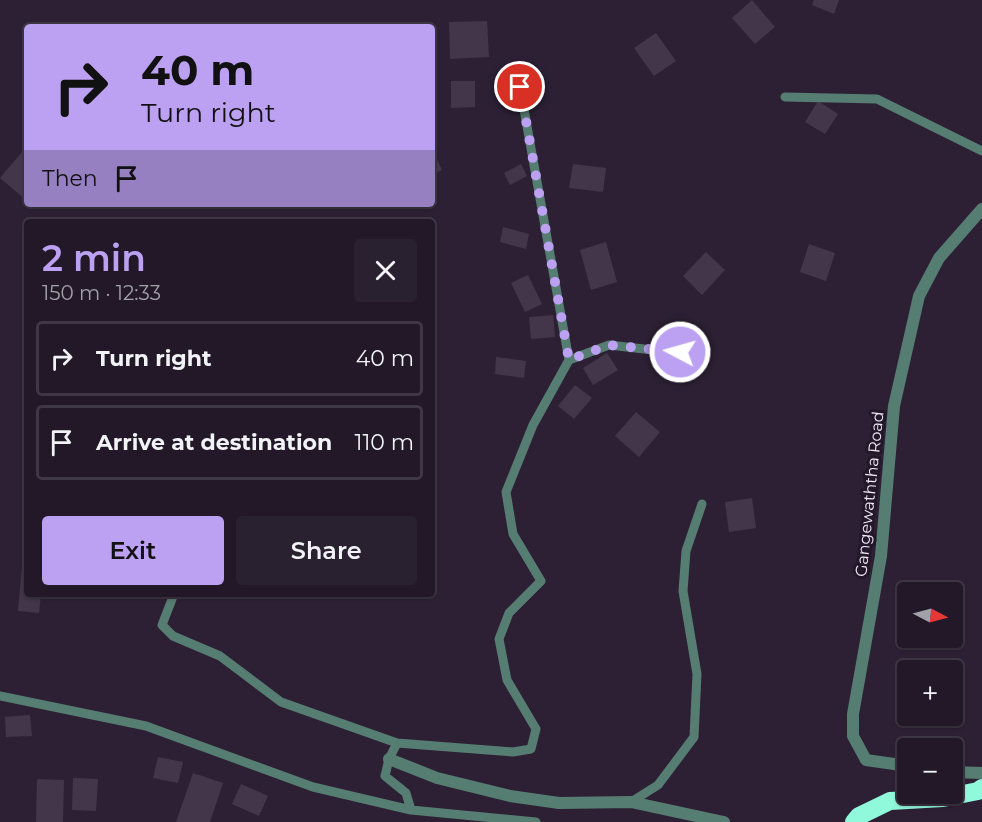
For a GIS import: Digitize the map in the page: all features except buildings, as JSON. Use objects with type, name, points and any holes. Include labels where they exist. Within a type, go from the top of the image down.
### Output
[{"type":"highway","points":[[854,822],[859,816],[890,801],[943,798],[978,791],[982,788]]},
{"type":"street","name":"Gangewaththa Road","points":[[897,764],[866,760],[853,736],[853,714],[881,556],[894,406],[919,296],[939,258],[982,208]]},
{"type":"street","points":[[389,759],[437,778],[510,796],[559,803],[631,802],[724,822]]},
{"type":"street","points":[[963,772],[982,773]]},
{"type":"lane","points":[[173,597],[162,625],[173,636],[220,656],[280,702],[398,743],[513,752],[531,749],[536,729],[507,680],[499,639],[509,613],[541,581],[513,534],[506,492],[533,425],[569,360],[520,87]]},
{"type":"lane","points":[[785,97],[877,99],[982,151]]},
{"type":"lane","points":[[569,360],[609,345],[680,352]]},
{"type":"lane","points":[[631,802],[658,785],[694,737],[697,674],[683,591],[686,552],[702,504]]},
{"type":"lane","points":[[0,696],[146,726],[313,787],[411,810],[536,822]]},
{"type":"lane","points":[[398,743],[389,759],[385,776],[406,793],[411,810]]},
{"type":"route","points":[[520,87],[569,360],[609,345],[680,352]]}]
